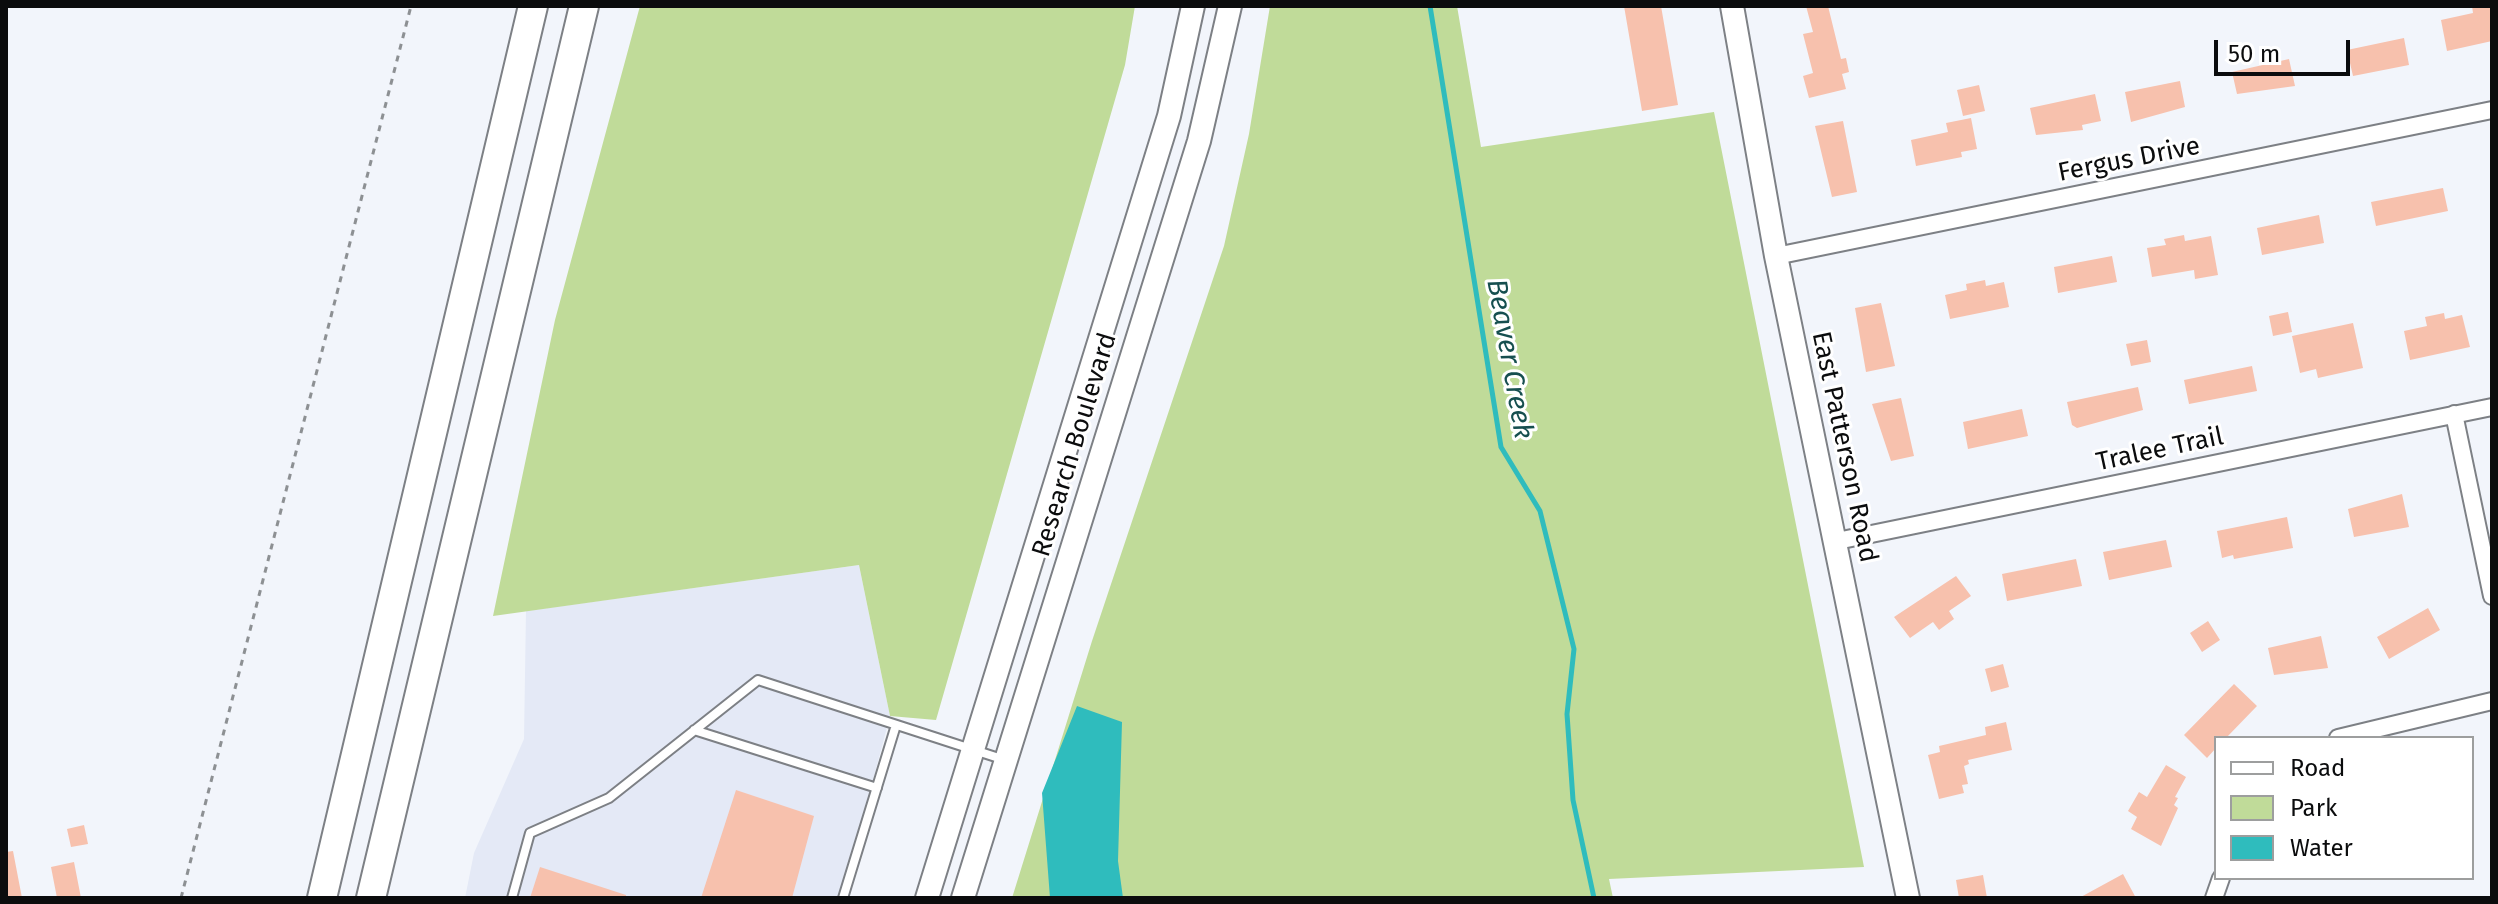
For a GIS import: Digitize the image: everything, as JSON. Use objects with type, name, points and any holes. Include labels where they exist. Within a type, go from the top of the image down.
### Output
[{"type":"highway","points":[[322,898],[533,6]]},
{"type":"highway","points":[[371,898],[584,6]]},
{"type":"main road","name":"Research Boulevard","points":[[927,898],[1169,116],[1193,6]]},
{"type":"main road","name":"Research Boulevard","points":[[963,898],[1199,141],[1230,6]]},
{"type":"main road","name":"East Patterson Road","points":[[1732,6],[1776,256],[1908,898]]},
{"type":"street","name":"Fergus Drive","points":[[1776,256],[2492,110]]},
{"type":"street","name":"Tralee Trail","points":[[1837,541],[2492,407]]},
{"type":"street","points":[[2454,414],[2492,596]]},
{"type":"street","points":[[2346,736],[2492,701]]},
{"type":"lane","points":[[512,898],[530,833],[609,798],[758,680],[1005,760]]},
{"type":"lane","points":[[843,898],[896,725]]},
{"type":"lane","points":[[694,730],[877,788]]},
{"type":"path","points":[[181,898],[411,6]]},
{"type":"shaded area","points":[[859,565],[890,716],[842,898],[465,898],[474,853],[524,739],[526,611]]},
{"type":"green space","points":[[640,6],[1135,6],[1125,65],[936,720],[890,716],[859,565],[493,616],[555,320]]},
{"type":"green space","points":[[1270,6],[1457,6],[1481,147],[1714,112],[1864,867],[1609,879],[1613,898],[1012,898],[1092,641],[1224,246],[1249,134]]},
{"type":"water","points":[[1077,706],[1122,722],[1118,861],[1123,898],[1050,898],[1042,793]]},
{"type":"building","points":[[1624,6],[1661,6],[1678,105],[1642,111]]},
{"type":"building","points":[[1806,6],[1828,6],[1841,59],[1846,58],[1849,72],[1842,74],[1846,89],[1809,98],[1803,76],[1813,73],[1803,34],[1813,32]]},
{"type":"building","points":[[2472,6],[2490,6],[2492,41],[2447,51],[2441,20],[2473,13]]},
{"type":"building","points":[[2404,38],[2409,65],[2353,76],[2347,50]]},
{"type":"building","points":[[2289,59],[2295,86],[2237,94],[2232,72]]},
{"type":"building","points":[[2180,81],[2185,107],[2131,122],[2125,92]]},
{"type":"building","points":[[1979,85],[1985,111],[1963,116],[1957,90]]},
{"type":"building","points":[[2095,94],[2101,121],[2082,125],[2083,130],[2036,135],[2030,108]]},
{"type":"building","points":[[1971,118],[1977,149],[1961,152],[1962,157],[1916,166],[1911,140],[1948,132],[1946,123]]},
{"type":"building","points":[[1843,121],[1857,192],[1832,197],[1815,126]]},
{"type":"building","points":[[2443,188],[2448,211],[2376,226],[2371,202]]},
{"type":"building","points":[[2319,215],[2324,243],[2262,255],[2257,228]]},
{"type":"building","points":[[2184,235],[2185,241],[2211,236],[2218,275],[2195,279],[2194,270],[2152,277],[2147,248],[2166,245],[2164,239]]},
{"type":"building","points":[[2112,256],[2117,282],[2058,293],[2054,267]]},
{"type":"building","points":[[1985,280],[1986,286],[2004,282],[2009,307],[1950,319],[1945,295],[1967,290],[1966,284]]},
{"type":"building","points":[[1881,303],[1895,366],[1866,372],[1855,308]]},
{"type":"building","points":[[2288,312],[2292,332],[2273,336],[2269,316]]},
{"type":"building","points":[[2444,313],[2445,319],[2462,315],[2470,347],[2410,360],[2404,331],[2427,326],[2425,317]]},
{"type":"building","points":[[2353,323],[2363,368],[2318,378],[2316,369],[2300,373],[2292,336]]},
{"type":"building","points":[[2147,340],[2151,362],[2131,366],[2126,344]]},
{"type":"building","points":[[2252,366],[2257,391],[2189,404],[2184,380]]},
{"type":"building","points":[[2138,387],[2143,410],[2077,428],[2072,425],[2067,402]]},
{"type":"building","points":[[1901,398],[1914,456],[1891,461],[1872,404]]},
{"type":"building","points":[[2022,409],[2028,436],[1968,449],[1963,422]]},
{"type":"building","points":[[2402,494],[2409,527],[2354,537],[2348,509]]},
{"type":"building","points":[[2287,517],[2293,548],[2234,559],[2233,555],[2222,558],[2217,531]]},
{"type":"building","points":[[2166,540],[2172,567],[2109,580],[2103,552]]},
{"type":"building","points":[[2076,559],[2082,586],[2007,601],[2002,574]]},
{"type":"building","points":[[1956,576],[1971,596],[1949,611],[1954,619],[1939,630],[1933,622],[1910,638],[1894,617]]},
{"type":"building","points":[[2428,608],[2440,630],[2389,659],[2377,637]]},
{"type":"building","points":[[2208,621],[2220,640],[2202,652],[2190,633]]},
{"type":"building","points":[[2321,636],[2328,668],[2274,675],[2268,648]]},
{"type":"building","points":[[2003,664],[2009,687],[1991,692],[1985,669]]},
{"type":"building","points":[[2234,684],[2257,706],[2228,736],[2214,736],[2214,750],[2207,758],[2184,735]]},
{"type":"building","points":[[2006,722],[2012,750],[1968,760],[1969,764],[1964,766],[1968,784],[1962,785],[1964,793],[1939,799],[1928,755],[1940,752],[1939,746],[1986,735],[1985,727]]},
{"type":"building","points":[[2166,765],[2186,777],[2175,797],[2178,798],[2174,805],[2178,808],[2161,846],[2131,829],[2137,817],[2128,811],[2139,792],[2147,797]]},
{"type":"building","points":[[736,790],[814,816],[792,898],[701,898]]},
{"type":"building","points":[[84,825],[88,844],[71,847],[67,829]]},
{"type":"building","points":[[13,851],[22,898],[6,898],[6,852]]},
{"type":"building","points":[[74,862],[81,898],[57,898],[51,867]]},
{"type":"building","points":[[540,867],[626,895],[626,898],[530,898]]},
{"type":"building","points":[[2123,874],[2136,898],[2079,898]]},
{"type":"building","points":[[1983,875],[1987,898],[1959,898],[1956,880]]},
{"type":"waterway","name":"Beaver Creek","points":[[1430,6],[1501,447],[1540,511],[1574,649],[1567,714],[1573,800],[1594,898]]}]
